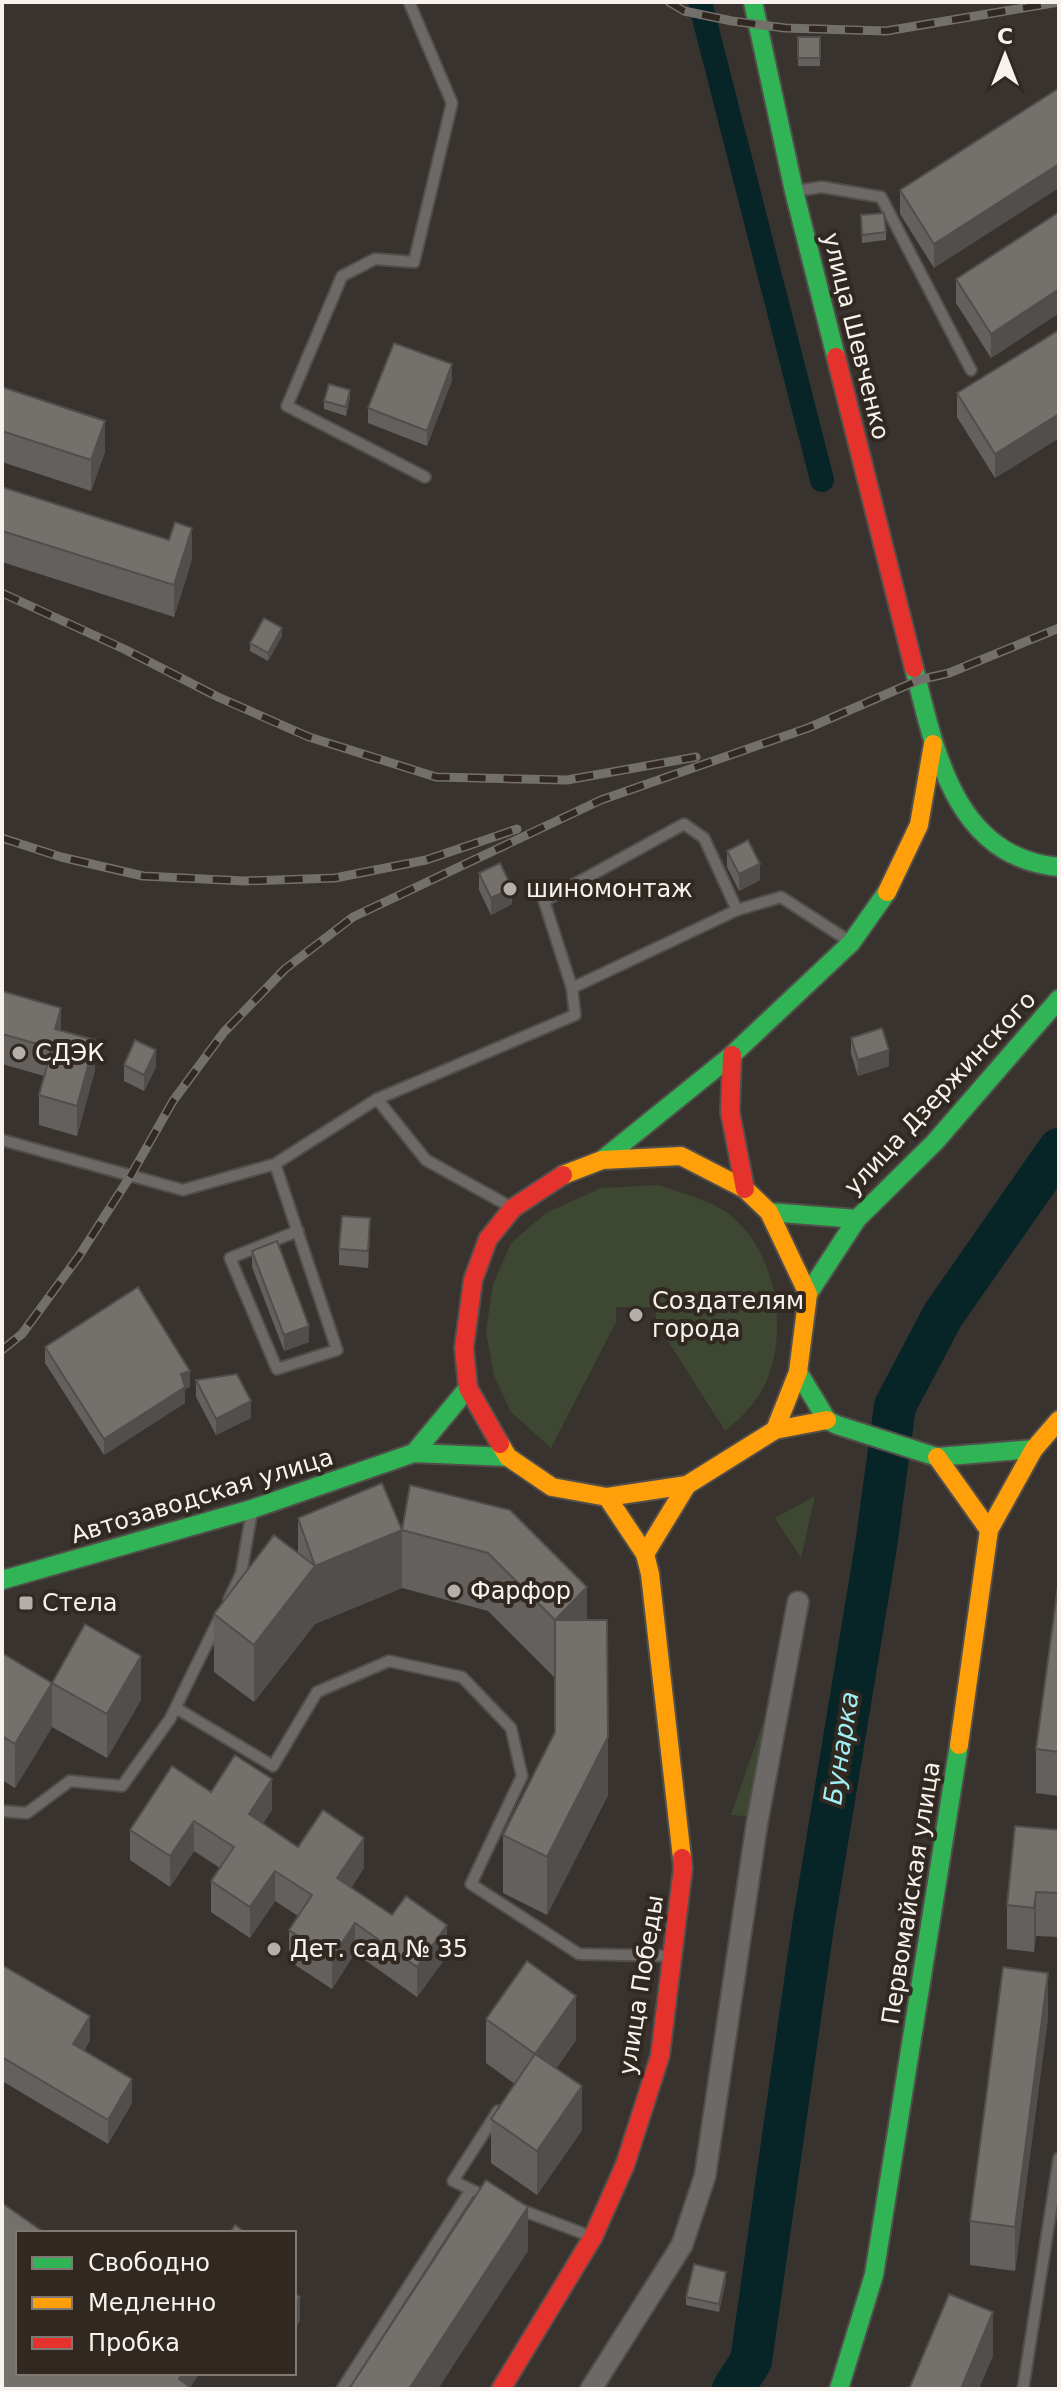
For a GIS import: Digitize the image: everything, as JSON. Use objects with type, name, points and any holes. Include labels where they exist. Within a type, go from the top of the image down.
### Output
[{"type":"main road","name":"улица Шевченко","points":[[753,2],[794,191],[933,744]]},
{"type":"main road","points":[[933,744],[961,808],[998,847],[1046,867],[1059,867]]},
{"type":"main road","points":[[933,744],[919,825],[893,884],[851,943],[732,1055],[602,1160],[557,1178],[513,1208],[488,1239],[473,1280],[464,1348],[468,1388],[508,1457],[552,1487],[607,1497],[687,1485],[775,1430],[827,1420],[929,1454],[1034,1449]]},
{"type":"main road","name":"улица Дзержинского","points":[[808,1294],[857,1219],[935,1142],[1059,999]]},
{"type":"main road","points":[[732,1055],[730,1112],[745,1189]]},
{"type":"main road","points":[[602,1160],[681,1156],[745,1189],[769,1212],[808,1294],[798,1372],[775,1430]]},
{"type":"main road","points":[[769,1212],[857,1219]]},
{"type":"main road","points":[[798,1372],[827,1420]]},
{"type":"main road","points":[[414,1453],[468,1388]]},
{"type":"main road","name":"Первомайская улица","points":[[839,2389],[874,2275],[951,1795],[989,1530],[1034,1449],[1059,1420]]},
{"type":"main road","points":[[414,1453],[508,1457]]},
{"type":"main road","name":"Автозаводская улица","points":[[2,1580],[252,1509],[414,1453]]},
{"type":"main road","points":[[929,1454],[989,1530]]},
{"type":"main road","points":[[607,1497],[645,1554],[687,1485]]},
{"type":"main road","name":"улица Победы","points":[[501,2389],[593,2237],[625,2165],[660,2056],[683,1868],[650,1574],[645,1554]]},
{"type":"street","points":[[591,2389],[682,2245],[705,2176],[757,1823],[798,1602]]},
{"type":"lane","points":[[409,2],[452,103],[414,262],[375,259],[342,276],[287,406],[425,477]]},
{"type":"lane","points":[[794,191],[822,187],[881,197],[971,370]]},
{"type":"lane","points":[[2,1140],[183,1190],[275,1164],[377,1099],[575,1015],[572,988],[544,901],[684,824],[704,838],[737,910]]},
{"type":"lane","points":[[572,988],[737,910],[781,897],[851,943]]},
{"type":"lane","points":[[377,1099],[426,1160],[513,1208]]},
{"type":"lane","points":[[275,1164],[298,1231],[337,1350],[277,1369],[230,1258],[298,1231]]},
{"type":"lane","points":[[2,1811],[27,1813],[70,1781],[122,1786],[176,1708],[241,1574],[252,1509]]},
{"type":"lane","points":[[176,1708],[273,1766],[317,1692],[389,1661],[462,1677],[511,1728],[522,1776],[471,1884],[579,1954],[672,1956]]},
{"type":"lane","points":[[503,2103],[453,2181],[470,2191],[593,2237]]},
{"type":"lane","points":[[1023,2389],[1059,2158]]},
{"type":"lane","points":[[342,2389],[470,2191]]},
{"type":"green space","points":[[659,1185],[716,1206],[736,1220],[752,1238],[772,1283],[776,1308],[774,1357],[767,1380],[749,1408],[725,1431],[656,1322],[656,1307],[616,1307],[616,1322],[551,1448],[511,1412],[494,1376],[486,1332],[493,1284],[511,1243],[546,1213],[601,1188]]},
{"type":"green space","points":[[815,1496],[801,1558],[775,1518]]},
{"type":"green space","points":[[771,1699],[755,1817],[731,1815]]},
{"type":"building","points":[[798,37],[820,37],[820,58],[798,58]]},
{"type":"building","points":[[1059,88],[1059,164],[934,244],[900,190]]},
{"type":"building","points":[[1059,212],[1059,289],[991,334],[956,279]]},
{"type":"building","points":[[884,213],[886,232],[862,235],[861,215]]},
{"type":"building","points":[[1059,330],[1059,414],[995,454],[957,393]]},
{"type":"building","points":[[394,343],[452,364],[427,431],[368,408]]},
{"type":"building","points":[[329,384],[350,390],[346,407],[324,401]]},
{"type":"building","points":[[2,387],[105,421],[91,460],[2,431]]},
{"type":"building","points":[[2,487],[169,540],[175,522],[192,528],[174,585],[2,531]]},
{"type":"building","points":[[264,618],[282,628],[268,653],[250,643]]},
{"type":"building","points":[[748,840],[760,864],[739,874],[727,851]]},
{"type":"building","points":[[500,863],[512,888],[491,898],[479,873]]},
{"type":"building","points":[[2,991],[61,1008],[55,1029],[95,1040],[77,1106],[39,1095],[52,1048],[2,1034]]},
{"type":"building","points":[[882,1028],[889,1050],[858,1060],[851,1038]]},
{"type":"building","points":[[135,1040],[156,1050],[144,1075],[124,1065]]},
{"type":"building","points":[[342,1216],[370,1218],[368,1251],[339,1249]]},
{"type":"building","points":[[277,1241],[309,1326],[284,1335],[252,1251]]},
{"type":"building","points":[[138,1287],[190,1371],[181,1374],[185,1387],[104,1439],[45,1347]]},
{"type":"building","points":[[237,1374],[251,1401],[216,1419],[196,1380]]},
{"type":"building","points":[[382,1483],[402,1530],[315,1566],[298,1518]]},
{"type":"building","points":[[410,1485],[510,1510],[587,1587],[555,1620],[488,1553],[402,1530]]},
{"type":"building","points":[[274,1535],[315,1566],[254,1645],[214,1614]]},
{"type":"building","points":[[1059,1578],[1059,1752],[1036,1749]]},
{"type":"building","points":[[555,1620],[607,1620],[608,1737],[547,1857],[503,1835],[555,1732]]},
{"type":"building","points":[[85,1624],[141,1656],[107,1714],[52,1683]]},
{"type":"building","points":[[2,1653],[52,1683],[15,1744],[2,1736]]},
{"type":"building","points":[[235,1755],[272,1779],[249,1814],[298,1847],[323,1810],[364,1838],[337,1878],[392,1915],[406,1896],[447,1925],[417,1967],[355,1923],[332,1958],[289,1930],[312,1895],[275,1871],[250,1907],[211,1881],[234,1847],[194,1821],[170,1856],[130,1830],[172,1766],[211,1792]]},
{"type":"building","points":[[1015,1826],[1059,1830],[1059,1893],[1036,1892],[1034,1908],[1007,1905]]},
{"type":"building","points":[[527,1961],[576,1996],[535,2054],[486,2019]]},
{"type":"building","points":[[2,1965],[90,2016],[73,2044],[132,2079],[108,2120],[2,2057]]},
{"type":"building","points":[[1003,1967],[1048,1973],[1015,2227],[970,2221]]},
{"type":"building","points":[[535,2054],[582,2086],[537,2151],[491,2119]]},
{"type":"building","points":[[486,2180],[528,2207],[409,2389],[349,2389]]},
{"type":"building","points":[[2,2203],[42,2231],[16,2231],[16,2375],[182,2375],[179,2379],[193,2389],[2,2389]]},
{"type":"building","points":[[694,2264],[726,2272],[719,2304],[686,2297]]},
{"type":"building","points":[[949,2294],[993,2312],[961,2389],[909,2389]]},
{"type":"waterway","points":[[700,2],[822,480]]},
{"type":"waterway","name":"Бунарка","points":[[733,2389],[751,2361],[813,1926],[876,1546],[895,1406],[943,1315],[1059,1149]]},
{"type":"railway","points":[[669,2],[684,11],[732,21],[785,28],[886,31],[1059,2]]},
{"type":"railway","points":[[2,593],[124,649],[218,697],[309,737],[436,777],[567,780],[696,757]]},
{"type":"railway","points":[[2,1350],[22,1334],[79,1256],[131,1175],[173,1101],[224,1032],[285,969],[353,917],[601,800],[808,728],[919,680],[949,673],[1059,628]]},
{"type":"railway","points":[[2,838],[61,857],[143,876],[244,881],[335,878],[426,860],[517,829]]},
{"type":"traffic: fast","points":[[753,2],[794,191],[836,357]]},
{"type":"traffic: fast","points":[[914,668],[942,765],[955,795],[973,822],[995,844],[1024,859],[1059,867]]},
{"type":"traffic: fast","points":[[602,1160],[732,1055],[851,943],[887,892]]},
{"type":"traffic: fast","points":[[808,1294],[857,1219],[935,1142],[1059,999]]},
{"type":"traffic: fast","points":[[769,1212],[857,1219]]},
{"type":"traffic: fast","points":[[798,1372],[827,1420],[837,1425],[937,1457],[1034,1449]]},
{"type":"traffic: fast","points":[[414,1453],[468,1388]]},
{"type":"traffic: fast","points":[[2,1580],[252,1509],[414,1453],[508,1457]]},
{"type":"traffic: fast","points":[[839,2389],[874,2275],[959,1745]]},
{"type":"traffic: slow","points":[[887,892],[919,825],[933,744]]},
{"type":"traffic: slow","points":[[563,1175],[602,1160],[681,1156],[745,1189],[769,1212],[808,1294],[798,1372],[775,1430]]},
{"type":"traffic: slow","points":[[500,1444],[508,1457],[552,1487],[607,1497],[687,1485],[775,1430],[827,1420]]},
{"type":"traffic: slow","points":[[959,1745],[989,1530],[1034,1449],[1059,1420]]},
{"type":"traffic: slow","points":[[937,1457],[989,1530]]},
{"type":"traffic: slow","points":[[645,1554],[687,1485]]},
{"type":"traffic: slow","points":[[607,1497],[645,1554],[650,1574],[682,1858]]},
{"type":"traffic: jam","points":[[836,357],[914,668]]},
{"type":"traffic: jam","points":[[732,1055],[730,1112],[745,1189]]},
{"type":"traffic: jam","points":[[500,1444],[468,1388],[464,1348],[473,1280],[488,1239],[513,1208],[563,1175]]},
{"type":"traffic: jam","points":[[501,2389],[593,2237],[625,2165],[660,2056],[682,1858]]},
{"type":"place","name":"шиномонтаж","points":[[510,889]]},
{"type":"place","name":"СДЭК","points":[[19,1053]]},
{"type":"place","name":"Создателям города","points":[[636,1315]]},
{"type":"place","name":"Фарфор","points":[[454,1591]]},
{"type":"place","name":"Стела","points":[[26,1603]]},
{"type":"place","name":"Дет. сад № 35","points":[[274,1949]]}]
